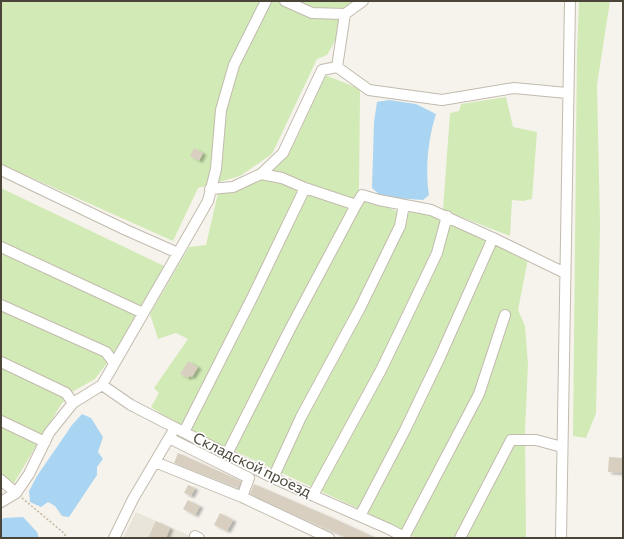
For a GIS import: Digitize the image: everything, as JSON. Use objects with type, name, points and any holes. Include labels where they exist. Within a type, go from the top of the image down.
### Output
[{"type":"street","points":[[1,502],[16,493],[29,474],[49,433],[73,402],[102,385],[208,201],[216,169],[221,110],[234,65],[266,1]]},
{"type":"street","points":[[285,1],[312,13],[345,14],[363,1]]},
{"type":"street","points":[[561,538],[570,1]]},
{"type":"street","points":[[337,67],[345,14]]},
{"type":"street","points":[[210,189],[233,187],[261,174],[283,153],[322,70],[337,67],[369,90],[442,100],[514,88],[568,93]]},
{"type":"street","points":[[1,170],[126,230],[178,253]]},
{"type":"street","points":[[261,174],[282,178],[305,188],[356,204]]},
{"type":"street","points":[[114,538],[133,499],[169,438],[180,430],[253,296],[305,188]]},
{"type":"street","points":[[227,454],[290,329],[362,195],[379,200],[430,210],[447,216],[565,273]]},
{"type":"street","points":[[272,478],[302,417],[360,308],[400,226],[404,205]]},
{"type":"street","points":[[313,495],[381,370],[409,312],[437,253],[447,216]]},
{"type":"street","points":[[360,516],[405,430],[440,357],[493,238]]},
{"type":"street","points":[[1,247],[143,313]]},
{"type":"street","points":[[1,305],[106,352],[114,363]]},
{"type":"street","points":[[405,537],[479,394],[505,315]]},
{"type":"street","points":[[1,362],[66,393],[73,402]]},
{"type":"street","name":"Складской проезд","points":[[102,385],[131,405],[272,478],[405,537]]},
{"type":"street","points":[[1,421],[45,442]]},
{"type":"street","points":[[169,438],[249,478],[242,497]]},
{"type":"street","points":[[460,538],[511,440],[536,440],[562,447]]},
{"type":"street","points":[[155,462],[242,497],[329,538]]},
{"type":"street","points":[[1,480],[16,493]]},
{"type":"path","points":[[16,493],[65,534],[65,538]]},
{"type":"shaded area","points":[[136,512],[195,538],[123,538]]},
{"type":"green space","points":[[1,1],[358,1],[327,55],[317,59],[272,154],[240,176],[198,188],[173,241],[1,164]]},
{"type":"green space","points":[[579,1],[610,1],[597,85],[600,225],[596,413],[586,438],[573,436],[577,54]]},
{"type":"green space","points":[[325,75],[360,89],[359,189],[367,199],[406,215],[413,210],[450,223],[528,259],[518,310],[525,326],[528,364],[525,431],[526,538],[416,538],[389,523],[179,425],[151,407],[159,393],[154,388],[188,339],[176,333],[158,339],[150,314],[189,247],[206,245],[218,193],[260,179],[280,163],[296,140]]},
{"type":"green space","points":[[506,97],[513,127],[537,132],[532,199],[523,201],[512,200],[510,236],[443,210],[450,113],[459,111],[461,104]]},
{"type":"green space","points":[[1,188],[164,266],[134,321],[107,363],[95,379],[70,393],[60,406],[14,483],[1,475]]},
{"type":"water","points":[[389,100],[416,104],[436,114],[428,154],[427,175],[429,195],[423,200],[382,197],[372,188],[374,122],[377,102]]},
{"type":"water","points":[[82,414],[91,418],[103,437],[98,452],[103,459],[97,467],[97,475],[69,517],[62,516],[55,506],[48,502],[41,507],[30,502],[29,491],[37,476],[72,425]]},
{"type":"water","points":[[23,517],[37,532],[39,538],[1,538],[1,520],[4,518]]},
{"type":"building","points":[[194,148],[203,153],[199,161],[190,156]]},
{"type":"building","points":[[188,361],[198,367],[192,377],[189,376],[188,378],[180,374]]},
{"type":"building","points":[[178,453],[241,481],[238,488],[174,463]]},
{"type":"building","points":[[609,457],[623,458],[623,473],[608,472]]},
{"type":"building","points":[[254,484],[376,538],[348,538],[295,515],[250,494]]},
{"type":"building","points":[[188,485],[195,488],[191,496],[184,493]]},
{"type":"building","points":[[188,500],[200,506],[195,515],[183,509]]},
{"type":"building","points":[[220,513],[233,520],[227,531],[214,525]]},
{"type":"building","points":[[156,521],[170,528],[166,538],[148,538]]}]
